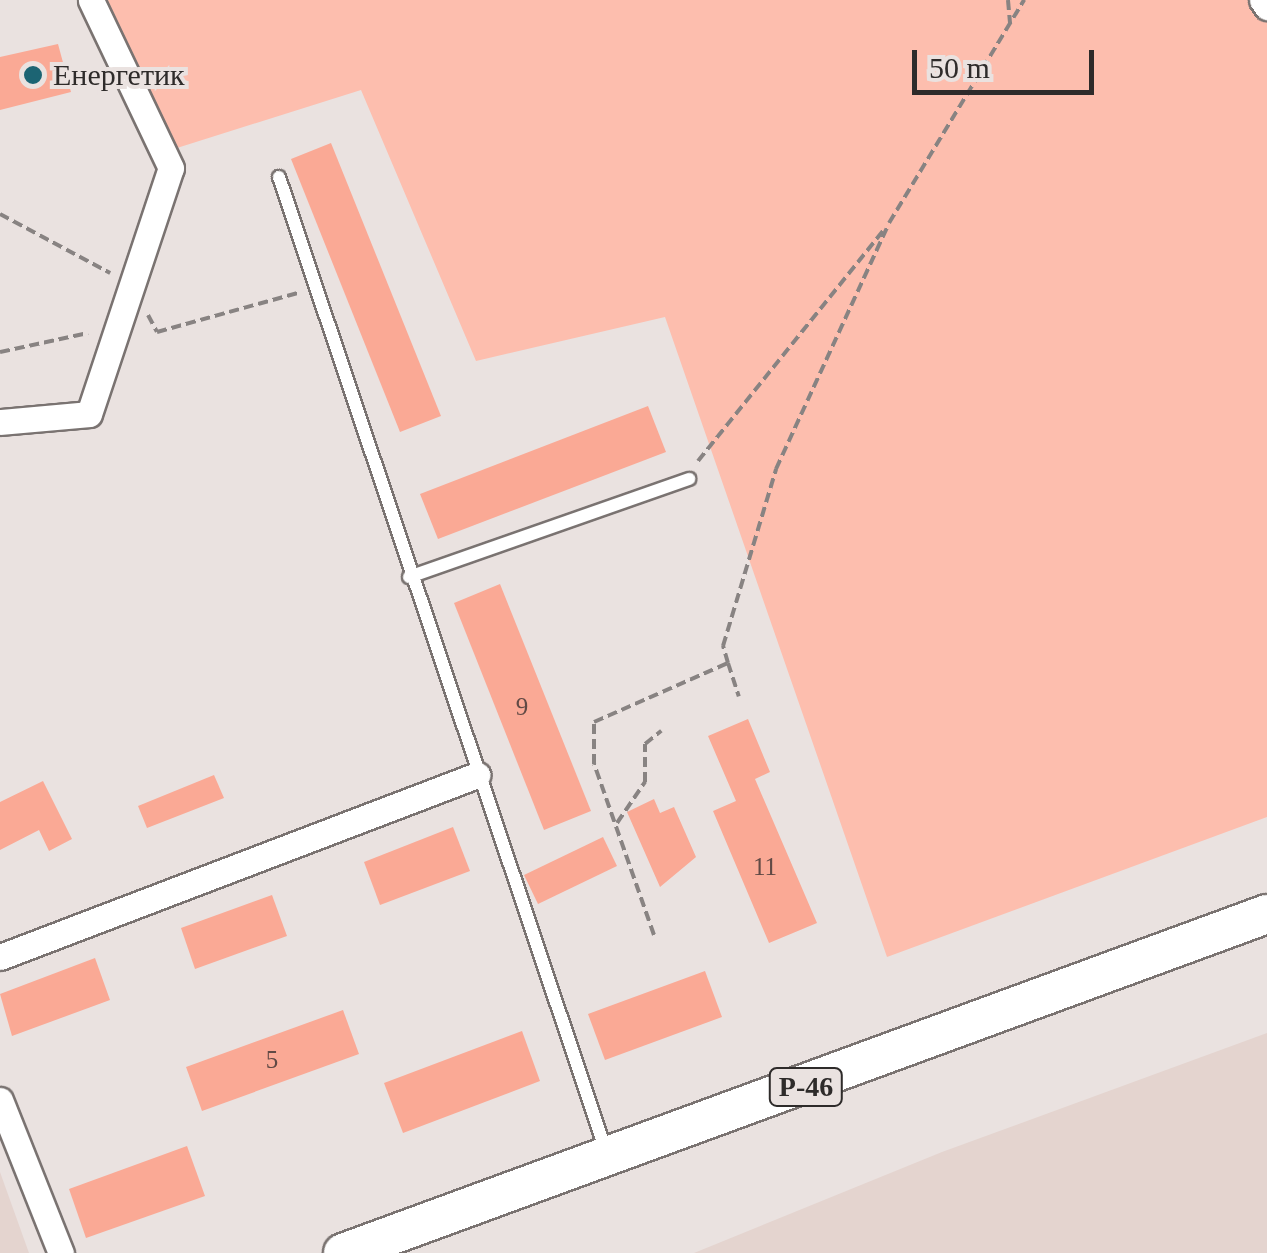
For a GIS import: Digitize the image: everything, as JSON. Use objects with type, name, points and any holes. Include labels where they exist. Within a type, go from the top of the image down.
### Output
[{"type":"main road","name":"Р-46","points":[[343,1253],[610,1162],[1267,914]]},
{"type":"street","points":[[0,422],[89,414],[171,168],[92,0]]},
{"type":"street","points":[[1262,0],[1267,7]]},
{"type":"street","points":[[0,957],[478,775]]},
{"type":"street","points":[[0,1100],[61,1253]]},
{"type":"lane","points":[[279,177],[409,577],[610,1162]]},
{"type":"lane","points":[[409,577],[689,478]]},
{"type":"path","points":[[1008,0],[1010,23]]},
{"type":"path","points":[[739,696],[723,646],[776,469],[888,225],[1024,0]]},
{"type":"path","points":[[689,478],[888,225]]},
{"type":"path","points":[[0,352],[150,319]]},
{"type":"path","points":[[654,935],[594,764],[594,722],[728,663]]},
{"type":"path","points":[[616,826],[646,782],[645,744],[661,731]]},
{"type":"shaded area","points":[[81,0],[1267,0],[1267,817],[887,957],[665,317],[476,361],[361,90],[158,154]]},
{"type":"shaded area","points":[[1267,1033],[1267,1253],[694,1253],[942,1152]]},
{"type":"shaded area","points":[[0,1172],[29,1253],[0,1253]]},
{"type":"building","name":"Енергетик","points":[[58,44],[71,92],[0,110],[0,57]]},
{"type":"building","points":[[331,143],[441,416],[400,432],[291,159]]},
{"type":"building","points":[[648,406],[666,452],[438,539],[420,494]]},
{"type":"building","points":[[500,584],[591,811],[544,830],[454,603]]},
{"type":"building","points":[[748,719],[770,772],[755,779],[817,923],[769,943],[713,811],[736,801],[708,736]]},
{"type":"building","points":[[214,775],[224,798],[147,828],[138,806]]},
{"type":"building","points":[[43,781],[72,839],[49,851],[39,830],[0,850],[0,802]]},
{"type":"building","points":[[654,799],[660,813],[674,807],[696,857],[660,887],[627,812]]},
{"type":"building","points":[[453,827],[470,871],[380,905],[364,862]]},
{"type":"building","points":[[603,837],[617,866],[538,904],[524,875]]},
{"type":"building","points":[[272,895],[287,936],[195,969],[181,928]]},
{"type":"building","points":[[95,958],[110,1000],[12,1036],[0,994]]},
{"type":"building","points":[[705,971],[722,1017],[605,1060],[588,1014]]},
{"type":"building","points":[[343,1010],[359,1054],[202,1111],[186,1067]]},
{"type":"building","points":[[522,1031],[540,1081],[403,1133],[384,1083]]},
{"type":"building","points":[[187,1146],[205,1196],[86,1238],[69,1189]]},
{"type":"place","name":"Енергетик","points":[[33,75]]}]
